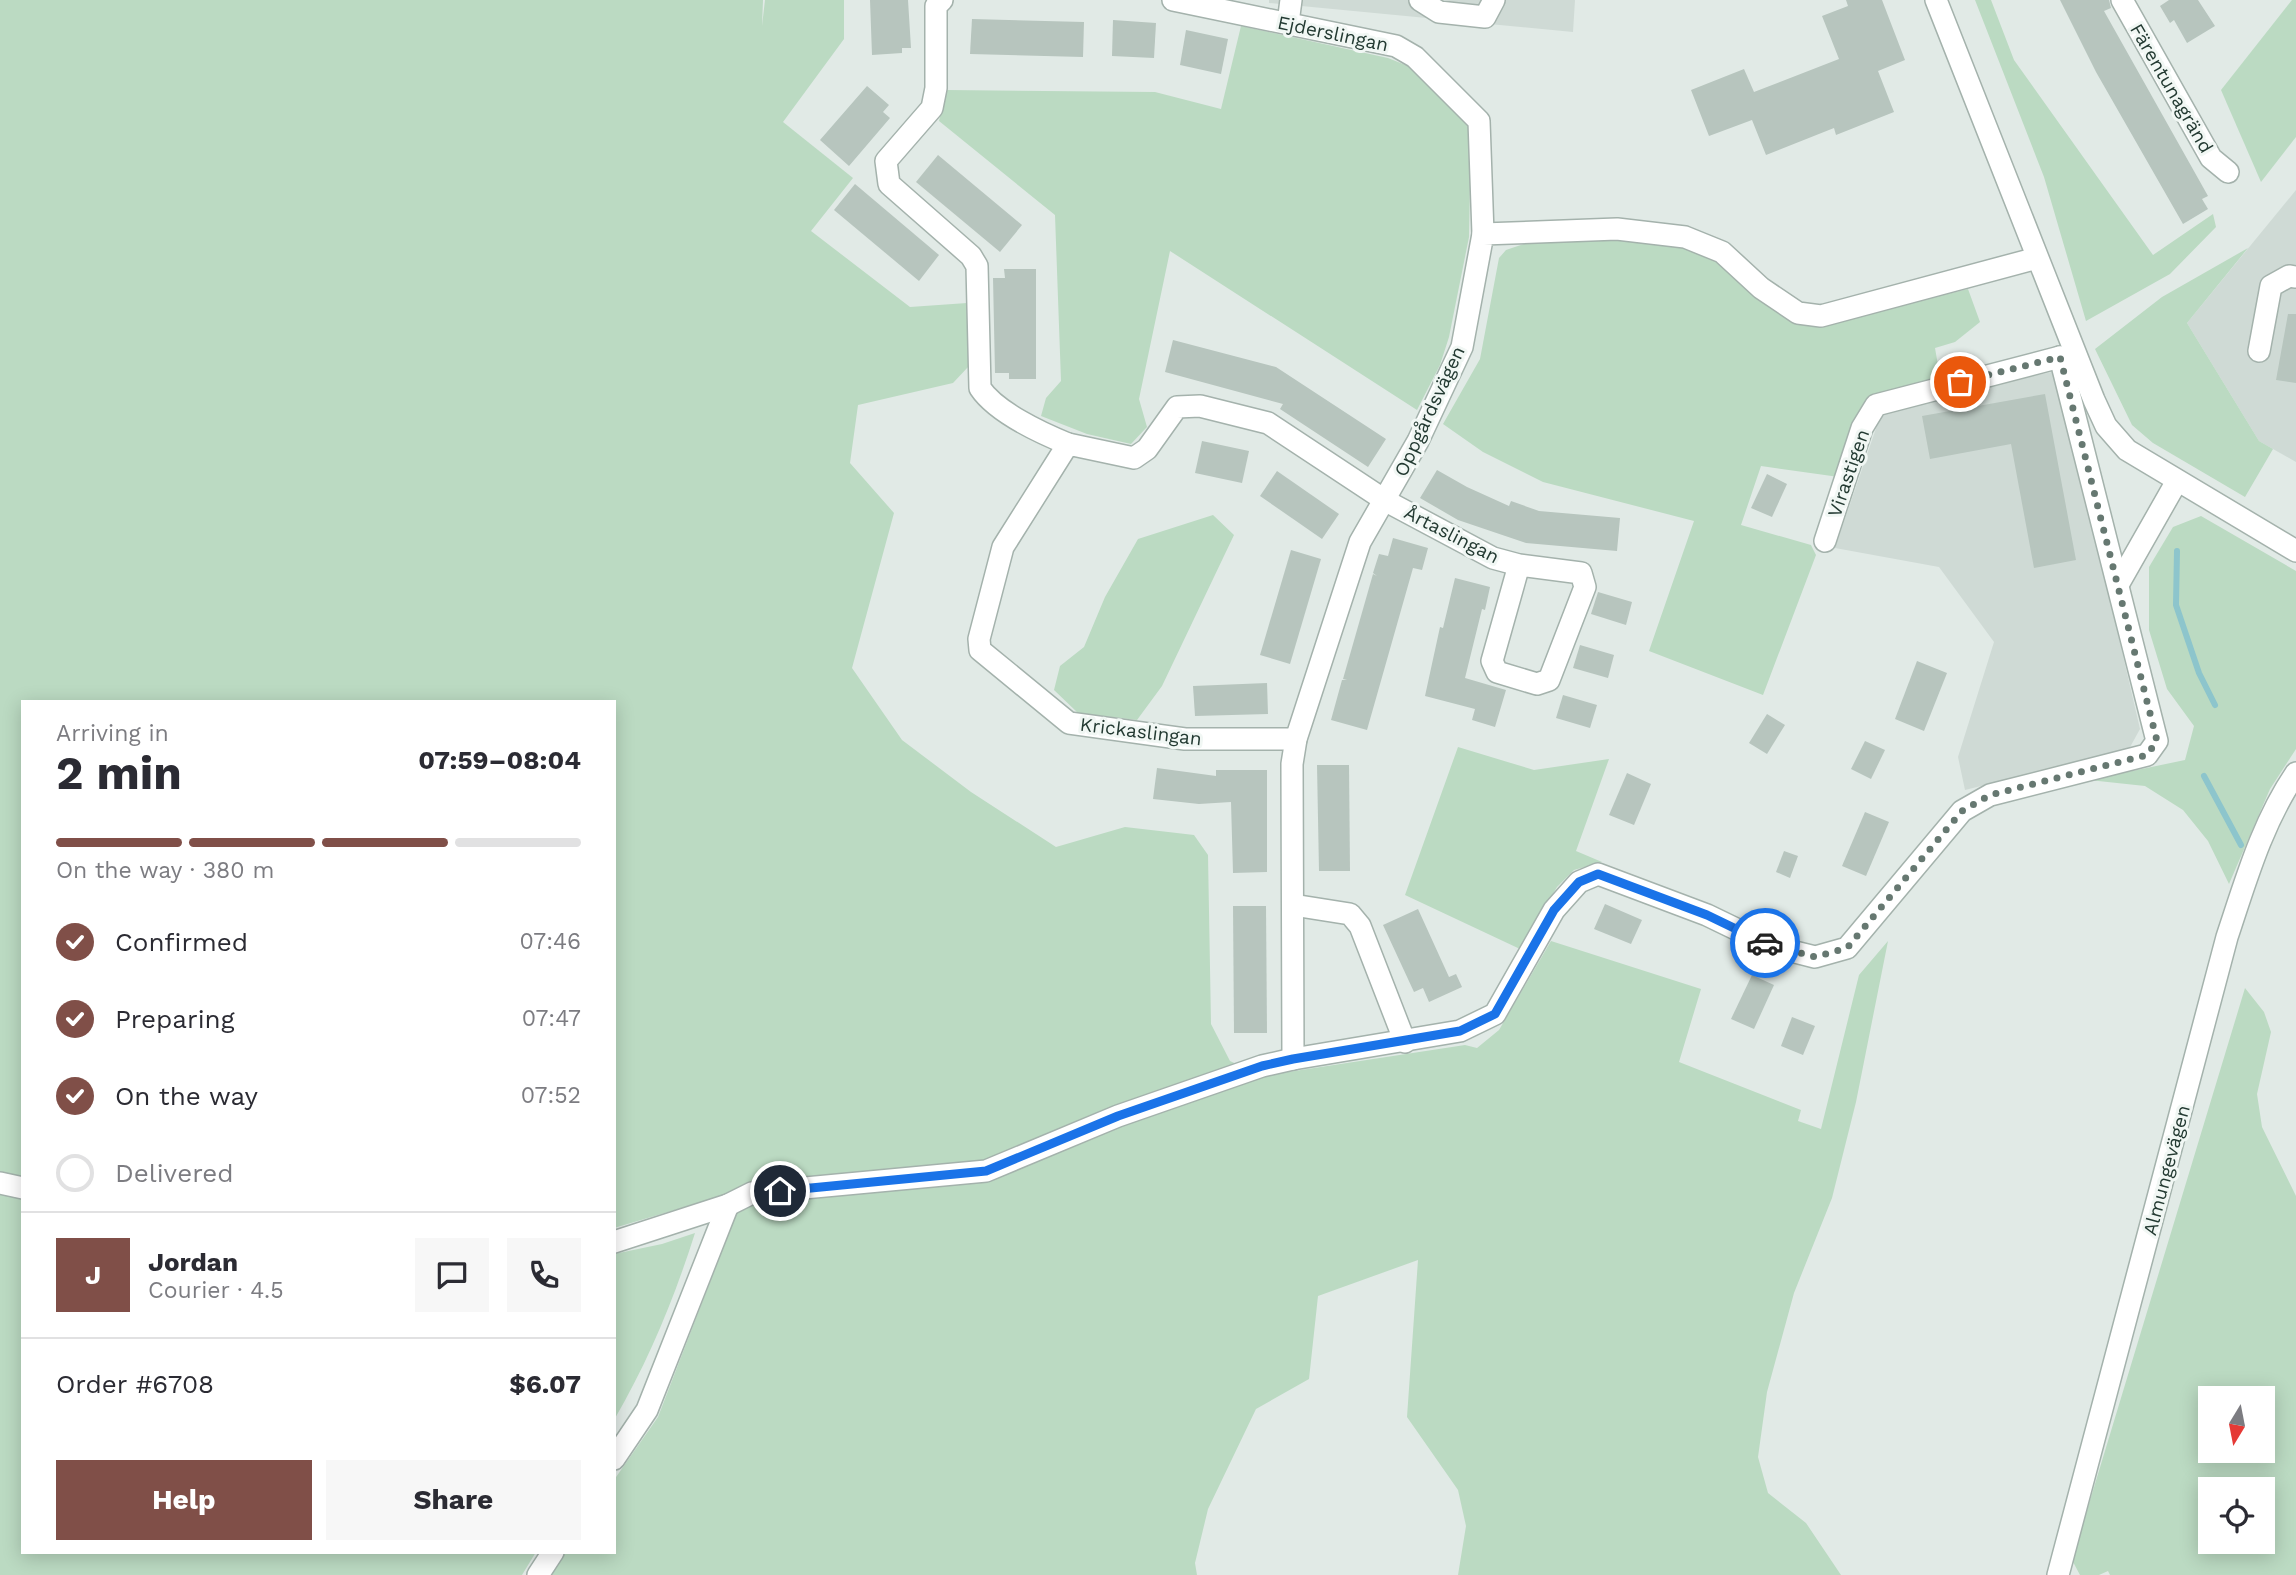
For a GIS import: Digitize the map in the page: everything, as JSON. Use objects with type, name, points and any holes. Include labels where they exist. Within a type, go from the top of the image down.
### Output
[{"type":"street","points":[[942,0],[936,6],[936,88],[932,108],[886,162],[889,184],[971,256],[978,266],[980,388],[988,400],[1047,435],[1068,444],[1134,458],[1143,454],[1177,407],[1200,406],[1268,424],[1385,501]]},
{"type":"street","name":"Ejderslingan","points":[[1173,0],[1396,46],[1415,57],[1479,121],[1483,234]]},
{"type":"street","points":[[1287,23],[1292,0]]},
{"type":"street","points":[[1420,0],[1439,12],[1485,17],[1494,0]]},
{"type":"street","points":[[616,1241],[728,1205],[752,1193],[986,1171],[1118,1116],[1262,1066],[1460,1031],[1495,1014],[1554,910],[1579,882],[1598,874],[1707,915],[1772,946],[1815,957],[1847,948],[1962,811],[1990,795],[2147,755],[2157,741],[2066,349],[2037,258],[1936,0]]},
{"type":"street","name":"Färentunagränd","points":[[2122,0],[2211,158],[2228,172]]},
{"type":"street","points":[[1483,234],[1617,229],[1685,237],[1722,252],[1761,288],[1798,313],[1821,316],[2037,258]]},
{"type":"street","name":"Oppgårdsvägen","points":[[1293,1059],[1292,764],[1296,739],[1349,569],[1360,542],[1418,441],[1462,347],[1483,234]]},
{"type":"street","points":[[2259,351],[2271,286],[2289,276],[2296,277]]},
{"type":"street","points":[[2066,349],[2106,426],[2127,450],[2296,551]]},
{"type":"street","name":"Virastigen","points":[[1825,541],[1862,428],[1877,405],[2066,349]]},
{"type":"street","name":"Krickaslingan","points":[[1068,444],[1003,547],[979,639],[980,650],[1069,723],[1185,739],[1296,739]]},
{"type":"street","points":[[2119,583],[2177,481]]},
{"type":"street","name":"Årtaslingan","points":[[1385,501],[1493,558],[1519,565],[1581,573],[1585,587],[1549,680],[1537,684],[1497,672],[1492,661],[1519,565]]},
{"type":"street","name":"Almungevägen","points":[[2065,1569],[2227,937],[2253,854],[2282,794],[2296,773]]},
{"type":"street","points":[[1293,905],[1350,914],[1360,926],[1405,1042]]},
{"type":"street","points":[[0,1183],[21,1188]]},
{"type":"street","points":[[616,1457],[647,1410],[728,1205]]},
{"type":"street","points":[[538,1575],[552,1554]]},
{"type":"shaded area","points":[[1269,0],[1575,0],[1573,32],[1269,3]]},
{"type":"shaded area","points":[[2296,190],[2296,462],[2259,441],[2187,323]]},
{"type":"shaded area","points":[[2057,371],[2140,729],[2129,749],[1965,790],[1958,757],[1994,642],[1939,567],[1835,548],[1883,408]]},
{"type":"green space","points":[[0,0],[763,0],[762,26],[765,0],[844,0],[844,39],[783,122],[853,178],[811,231],[910,307],[967,303],[969,366],[953,383],[858,405],[850,463],[894,513],[852,668],[902,740],[971,792],[1056,847],[1125,827],[1194,835],[1208,855],[1211,1024],[1230,1061],[1262,1076],[1465,1045],[1477,1048],[1499,1030],[1551,941],[1701,989],[1679,1062],[1801,1110],[1798,1121],[1821,1129],[1859,975],[1888,941],[1856,1102],[1832,1198],[1794,1293],[1767,1392],[1758,1457],[1768,1493],[1806,1523],[1841,1575],[1458,1575],[1466,1526],[1458,1490],[1407,1417],[1418,1260],[1318,1296],[1309,1379],[1256,1409],[1208,1509],[1195,1563],[1197,1575],[549,1575],[564,1554],[616,1554],[616,1477],[658,1417],[730,1230],[732,1193],[616,1227],[616,700],[21,700],[21,1554],[535,1554],[522,1575],[0,1575]]},
{"type":"green space","points":[[1975,0],[1991,0],[2014,60],[2153,255],[2213,214],[2216,227],[2170,274],[2086,321],[2044,177]]},
{"type":"green space","points":[[2292,0],[2296,0],[2296,137],[2261,182],[2221,90]]},
{"type":"green space","points":[[1241,26],[1388,58],[1413,68],[1461,113],[1471,133],[1469,237],[1449,337],[1440,365],[1417,410],[1170,251],[1139,399],[1147,427],[1131,444],[1087,434],[1041,416],[1046,398],[1061,381],[1055,215],[939,121],[946,90],[1155,92],[1221,109]]},
{"type":"green space","points":[[1634,238],[1685,247],[1714,258],[1820,325],[1968,289],[1980,322],[1955,342],[1935,348],[1940,377],[1866,401],[1839,477],[1761,466],[1741,525],[1811,545],[1816,555],[1763,695],[1649,651],[1694,521],[1543,482],[1483,452],[1443,424],[1480,359],[1499,258],[1506,250],[1527,243]]},
{"type":"green space","points":[[2248,248],[2187,323],[2259,441],[2273,449],[2245,497],[2153,443],[2132,425],[2095,349],[2162,297]]},
{"type":"green space","points":[[1213,515],[1234,535],[1162,686],[1137,720],[1078,713],[1054,690],[1060,666],[1084,647],[1105,597],[1138,539]]},
{"type":"green space","points":[[2201,516],[2296,571],[2296,749],[2270,789],[2229,884],[2208,841],[2183,810],[2145,786],[2089,780],[2185,760],[2194,726],[2167,689],[2149,630],[2149,567],[2173,527]]},
{"type":"green space","points":[[1458,747],[1534,770],[1609,759],[1576,851],[1602,862],[1574,870],[1557,887],[1520,949],[1405,895]]},
{"type":"green space","points":[[2245,988],[2264,1012],[2271,1032],[2257,1094],[2262,1127],[2296,1196],[2296,1575],[2110,1575],[2108,1571],[2099,1575],[2080,1575],[2072,1560]]},
{"type":"green space","points":[[695,1233],[660,1329],[616,1416],[616,1254],[662,1244]]},
{"type":"building","points":[[870,0],[908,0],[911,48],[902,48],[902,53],[872,55]]},
{"type":"building","points":[[1846,0],[1882,0],[1905,60],[1878,71],[1894,112],[1836,135],[1834,128],[1766,155],[1752,120],[1709,136],[1691,90],[1744,69],[1754,92],[1839,59],[1822,16],[1848,6]]},
{"type":"building","points":[[2060,0],[2109,0],[2111,8],[2104,11],[2208,196],[2202,199],[2208,209],[2183,224],[2096,72]]},
{"type":"building","points":[[2169,0],[2198,0],[2215,26],[2187,43],[2174,20],[2170,23],[2160,6]]},
{"type":"building","points":[[972,19],[1084,22],[1083,57],[970,54]]},
{"type":"building","points":[[1113,20],[1156,23],[1154,58],[1112,56]]},
{"type":"building","points":[[1186,30],[1228,39],[1221,74],[1180,65]]},
{"type":"building","points":[[867,86],[889,105],[883,112],[890,118],[849,166],[820,140]]},
{"type":"building","points":[[938,155],[1022,225],[1000,252],[916,182]]},
{"type":"building","points":[[855,184],[939,255],[919,281],[834,210]]},
{"type":"building","points":[[1004,269],[1036,269],[1036,379],[1009,379],[1009,373],[995,373],[993,278],[1005,278]]},
{"type":"building","points":[[2288,314],[2296,314],[2296,383],[2276,380]]},
{"type":"building","points":[[1173,340],[1276,367],[1386,439],[1368,467],[1280,409],[1283,404],[1165,372]]},
{"type":"building","points":[[2045,394],[2076,560],[2034,568],[2011,444],[1930,459],[1922,416]]},
{"type":"building","points":[[1202,441],[1249,451],[1242,483],[1195,473]]},
{"type":"building","points":[[1437,470],[1509,506],[1511,501],[1539,511],[1620,518],[1617,551],[1526,543],[1458,520],[1420,498]]},
{"type":"building","points":[[1277,471],[1339,514],[1322,539],[1260,496]]},
{"type":"building","points":[[1767,474],[1787,484],[1772,517],[1751,508]]},
{"type":"building","points":[[1393,538],[1428,548],[1422,570],[1413,568],[1367,730],[1331,720],[1342,680],[1347,680],[1343,679],[1373,574],[1377,576],[1373,573],[1379,554],[1388,556]]},
{"type":"building","points":[[1291,550],[1321,559],[1290,664],[1260,655]]},
{"type":"building","points":[[1455,578],[1490,587],[1465,678],[1506,690],[1495,727],[1472,720],[1475,709],[1425,696],[1440,627],[1443,628]]},
{"type":"building","points":[[1598,592],[1632,602],[1626,625],[1591,614]]},
{"type":"building","points":[[1580,645],[1614,655],[1608,678],[1573,668]]},
{"type":"building","points":[[1917,661],[1947,673],[1924,731],[1895,719]]},
{"type":"building","points":[[1267,683],[1268,714],[1195,716],[1193,686]]},
{"type":"building","points":[[1563,695],[1597,705],[1590,728],[1556,718]]},
{"type":"building","points":[[1767,714],[1785,725],[1767,754],[1749,743]]},
{"type":"building","points":[[1865,741],[1885,750],[1871,779],[1851,769]]},
{"type":"building","points":[[1317,765],[1349,765],[1350,871],[1319,871]]},
{"type":"building","points":[[1157,768],[1216,776],[1216,770],[1267,770],[1267,872],[1233,873],[1231,802],[1199,804],[1153,799]]},
{"type":"building","points":[[1627,773],[1651,784],[1634,825],[1609,815]]},
{"type":"building","points":[[1865,812],[1889,822],[1866,876],[1842,866]]},
{"type":"building","points":[[1784,851],[1798,856],[1790,878],[1776,872]]},
{"type":"building","points":[[1605,904],[1642,920],[1631,944],[1594,929]]},
{"type":"building","points":[[1233,906],[1266,906],[1267,1033],[1234,1033]]},
{"type":"building","points":[[1418,909],[1449,977],[1456,974],[1462,987],[1429,1002],[1423,988],[1414,992],[1383,925]]},
{"type":"building","points":[[1752,975],[1774,985],[1754,1029],[1731,1019]]},
{"type":"building","points":[[1792,1017],[1815,1026],[1803,1055],[1781,1046]]},
{"type":"waterway","points":[[2177,551],[2176,605],[2199,673],[2215,705]]},
{"type":"waterway","points":[[2204,776],[2241,845]]},
{"type":"way so far","points":[[1765,943],[1815,957],[1847,948],[1962,811],[1990,795],[2147,755],[2157,741],[2060,357],[1960,382]]},
{"type":"route","points":[[780,1191],[986,1171],[1118,1116],[1262,1066],[1460,1031],[1495,1014],[1554,910],[1579,882],[1598,874],[1707,915],[1765,943]]}]
